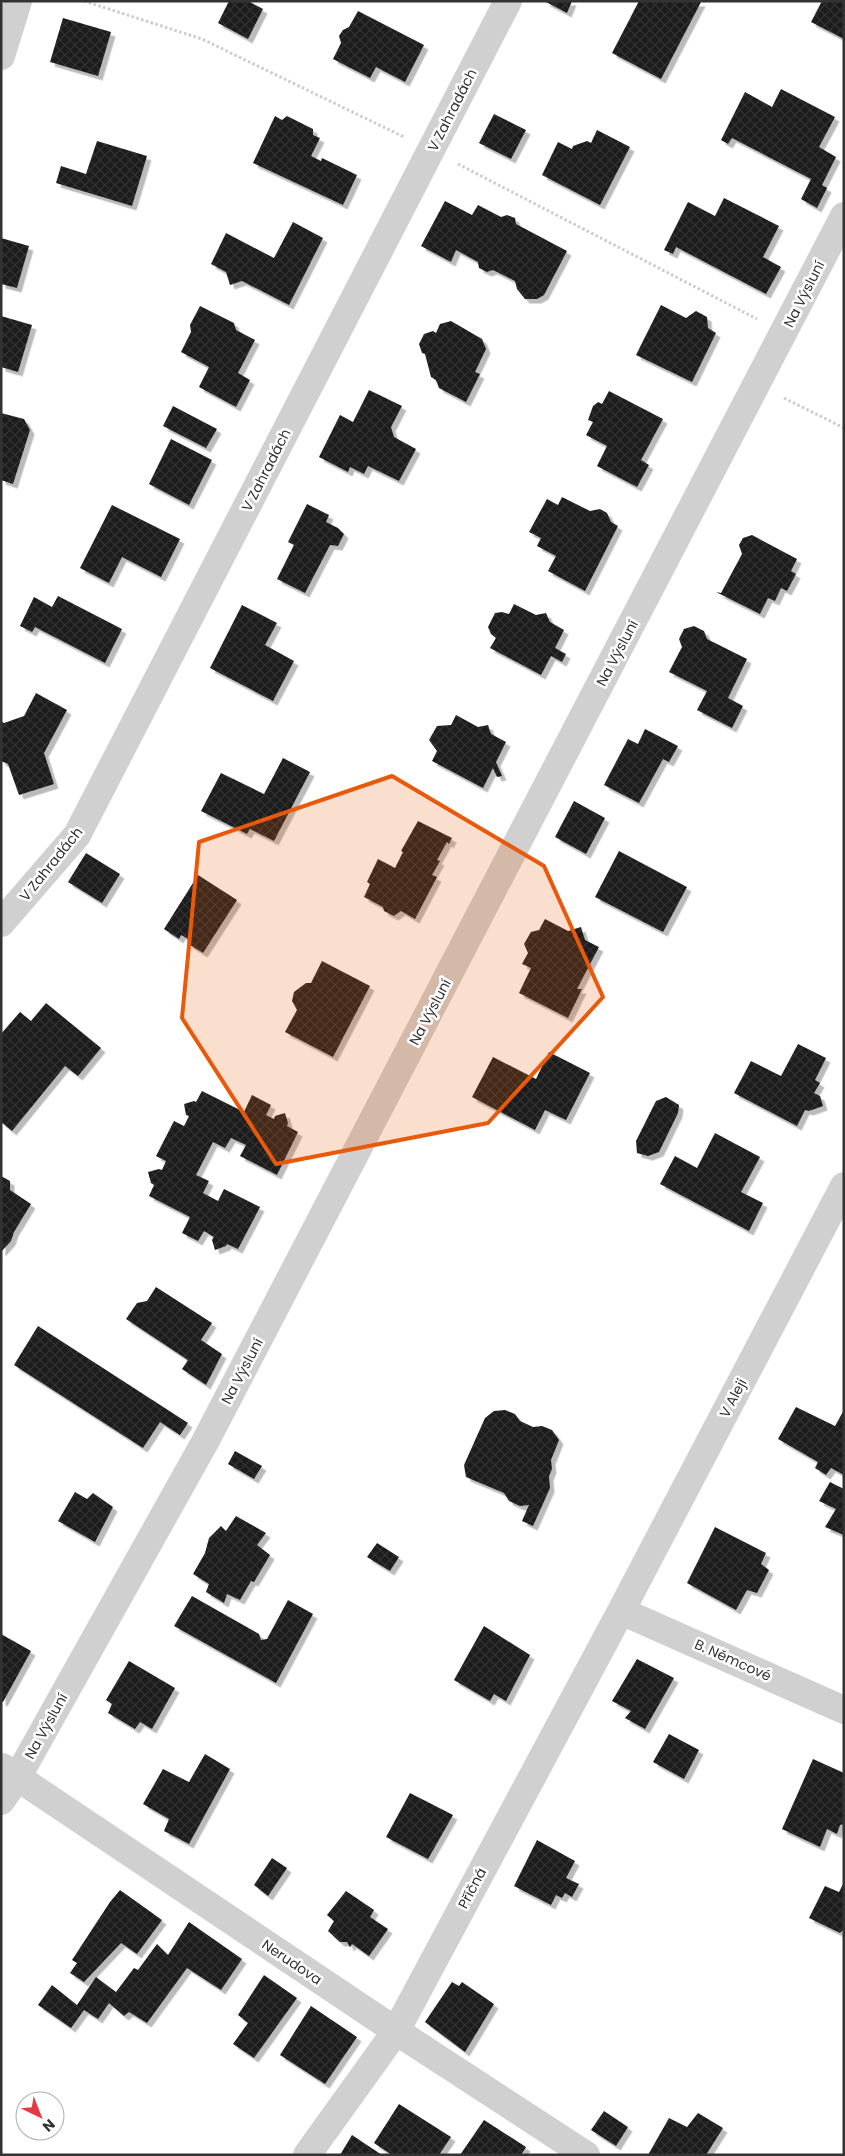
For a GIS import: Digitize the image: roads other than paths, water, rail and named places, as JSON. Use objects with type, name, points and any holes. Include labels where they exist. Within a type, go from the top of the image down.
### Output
[{"type":"street","points":[[1,56],[18,1]]},
{"type":"street","name":"V Zahradách","points":[[1,923],[77,835],[508,1]]},
{"type":"street","name":"Na Výsluní","points":[[1,1800],[9,1772],[206,1442],[844,216]]},
{"type":"street","name":"V Aleji","points":[[621,1611],[844,1186]]},
{"type":"street","name":"B. Němcové","points":[[621,1611],[844,1710]]},
{"type":"street","name":"Příčná","points":[[307,2155],[396,2031],[621,1611]]},
{"type":"street","name":"Nerudova","points":[[9,1772],[396,2031],[586,2155]]}]
